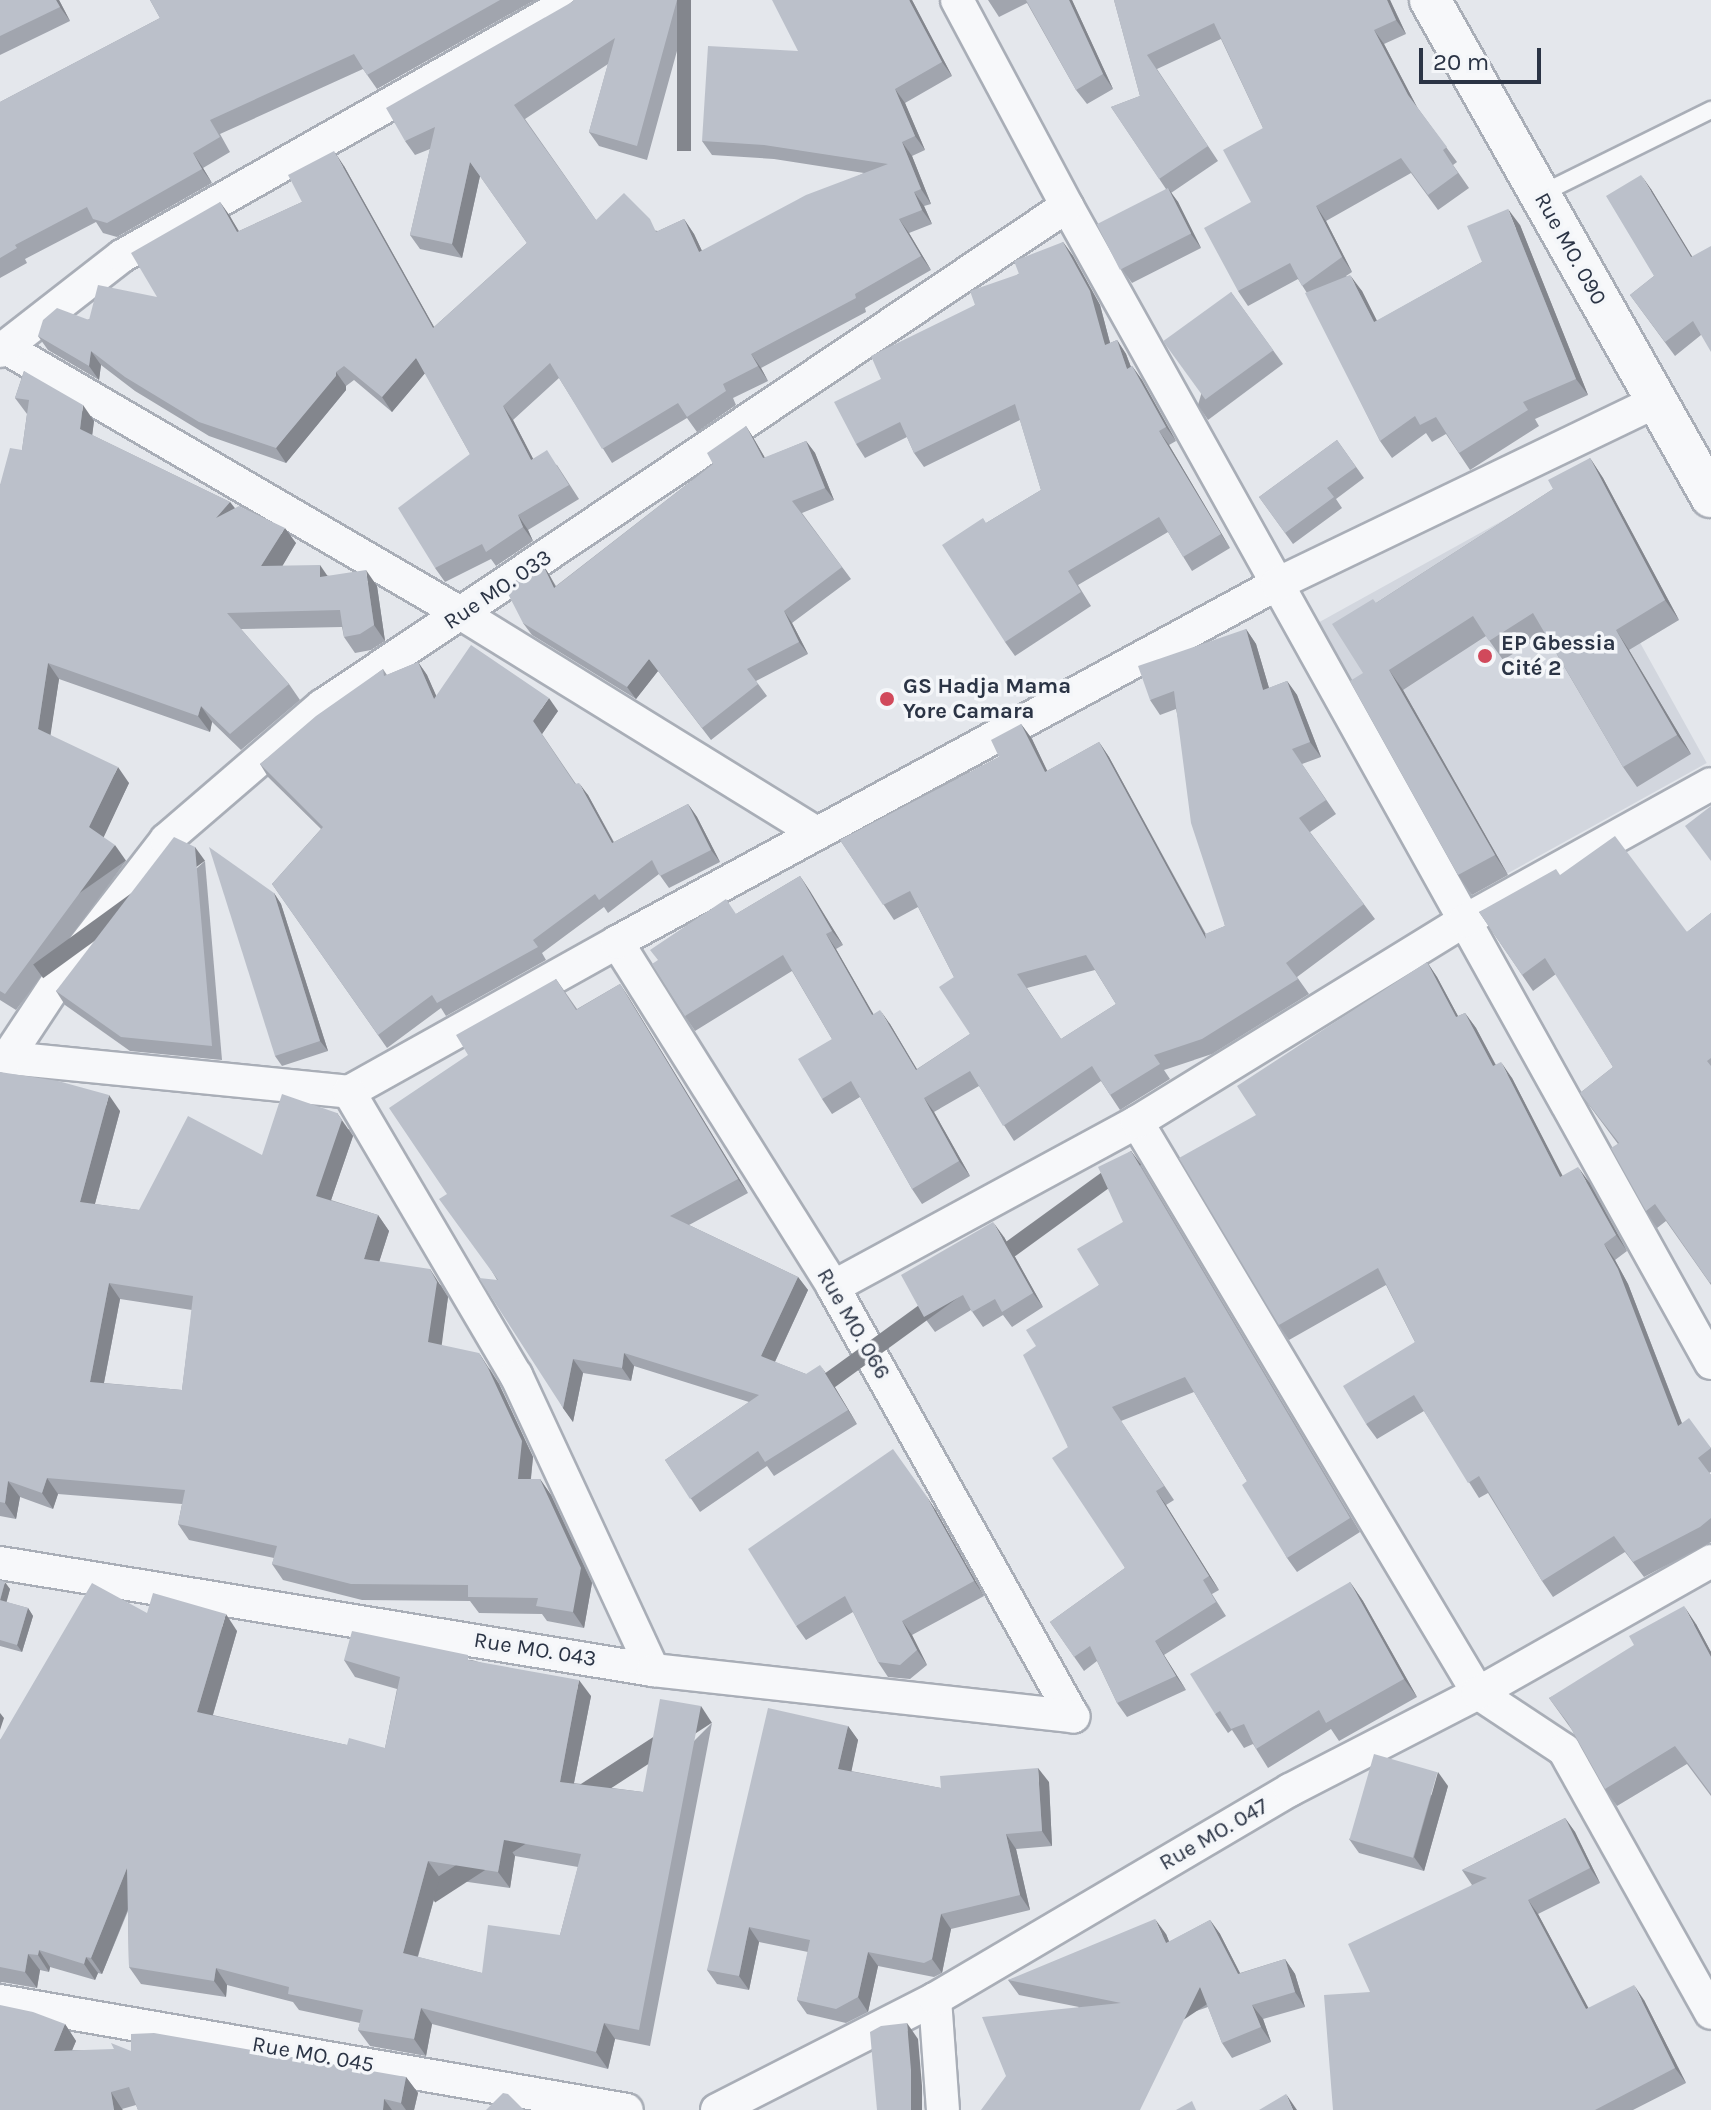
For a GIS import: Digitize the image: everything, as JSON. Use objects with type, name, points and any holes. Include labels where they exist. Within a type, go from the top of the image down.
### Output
[{"type":"street","points":[[573,0],[122,256],[3,350],[462,614],[816,833]]},
{"type":"street","points":[[957,0],[1067,206],[1711,1363]]},
{"type":"street","name":"Rue MO. 090","points":[[1430,0],[1711,497]]},
{"type":"street","name":"Rue MO. 033","points":[[4,1058],[64,972],[166,840],[322,706],[1067,206]]},
{"type":"street","points":[[4,1058],[349,1092],[816,833],[1277,584],[1656,402]]},
{"type":"street","points":[[833,1287],[1137,1122],[1464,921],[1711,784]]},
{"type":"street","name":"Rue MO. 066","points":[[617,942],[833,1287],[1073,1716]]},
{"type":"street","points":[[349,1092],[516,1375],[653,1670]]},
{"type":"street","points":[[1137,1122],[1478,1693],[1564,1750],[1711,2013]]},
{"type":"street","name":"Rue MO. 047","points":[[717,2110],[935,1999],[1290,1790],[1478,1693],[1711,1561]]},
{"type":"street","name":"Rue MO. 043","points":[[0,1563],[653,1670],[1073,1716]]},
{"type":"street","points":[[935,1999],[943,2110]]},
{"type":"street","name":"Rue MO. 045","points":[[0,2001],[627,2110]]},
{"type":"lane","points":[[1540,195],[1711,110]]},
{"type":"shaded area","name":"EP Gbessia Cité 2","points":[[1556,491],[1707,763],[1453,904],[1302,632]]},
{"type":"building","points":[[0,0],[56,0],[60,7],[0,36]]},
{"type":"building","points":[[150,0],[500,0],[367,75],[354,54],[210,120],[220,137],[193,153],[202,169],[107,223],[93,219],[87,207],[15,245],[17,248],[0,258],[0,102],[160,18]]},
{"type":"building","points":[[574,0],[677,0],[637,146],[589,132],[615,38],[514,105],[596,220],[624,193],[650,219],[656,232],[684,219],[699,252],[806,195],[888,164],[764,145],[702,141],[708,46],[798,51],[772,0],[909,0],[942,62],[895,89],[915,136],[902,142],[921,189],[914,192],[922,210],[899,219],[921,256],[855,294],[856,298],[751,354],[758,366],[723,384],[726,391],[687,417],[678,403],[602,449],[550,363],[503,406],[531,460],[547,450],[569,485],[518,515],[523,527],[486,552],[482,544],[435,568],[398,508],[470,454],[416,358],[382,397],[344,366],[276,448],[199,422],[125,377],[91,351],[89,366],[38,336],[43,320],[57,308],[89,320],[98,285],[157,297],[131,253],[220,202],[237,232],[302,202],[288,175],[334,151],[433,328],[527,243],[470,162],[452,244],[410,235],[435,127],[405,141],[386,108]]},
{"type":"building","points":[[1026,0],[1069,0],[1103,74],[1076,90]]},
{"type":"building","points":[[1114,0],[1387,0],[1396,20],[1374,30],[1408,95],[1447,147],[1443,150],[1458,173],[1428,195],[1401,158],[1316,206],[1342,257],[1302,286],[1290,263],[1238,291],[1204,228],[1251,202],[1223,150],[1263,128],[1214,23],[1147,55],[1208,146],[1159,179],[1111,107],[1140,96]]},
{"type":"building","points":[[1641,175],[1691,257],[1711,246],[1711,352],[1693,321],[1665,342],[1630,295],[1654,276],[1606,196]]},
{"type":"building","points":[[1168,188],[1191,233],[1120,270],[1097,224]]},
{"type":"building","points":[[1508,209],[1576,379],[1523,402],[1528,410],[1459,453],[1436,417],[1420,425],[1415,416],[1380,441],[1305,293],[1350,275],[1374,322],[1482,262],[1467,226]]},
{"type":"building","points":[[1063,242],[1090,291],[1105,345],[1117,340],[1127,369],[1132,366],[1166,427],[1159,431],[1221,534],[1183,557],[1159,517],[1068,571],[1081,592],[1005,642],[942,545],[983,518],[986,523],[1041,490],[1015,404],[914,453],[900,422],[856,444],[834,402],[881,379],[871,356],[975,305],[970,291],[1019,274],[1014,261]]},
{"type":"building","points":[[1231,292],[1273,350],[1205,400],[1163,341]]},
{"type":"building","points":[[24,371],[83,405],[80,429],[230,502],[216,518],[239,506],[285,528],[261,566],[320,565],[320,577],[366,570],[374,625],[360,634],[344,637],[340,610],[227,613],[289,684],[230,734],[201,706],[198,716],[48,663],[38,729],[118,767],[89,827],[115,845],[5,994],[0,991],[0,485],[10,448],[22,450],[29,400],[15,398]]},
{"type":"building","points":[[746,426],[763,458],[806,441],[825,488],[792,501],[842,567],[784,611],[799,642],[747,669],[758,684],[702,728],[649,659],[627,687],[523,623],[505,588],[542,563],[554,588],[713,464],[707,453]]},
{"type":"building","points":[[1337,440],[1356,467],[1327,488],[1334,497],[1285,533],[1259,497]]},
{"type":"building","points":[[1590,458],[1665,600],[1616,630],[1677,735],[1623,767],[1533,613],[1489,641],[1473,616],[1389,670],[1495,855],[1458,875],[1350,681],[1363,673],[1332,624],[1373,599],[1376,603],[1553,489],[1548,480]]},
{"type":"building","points":[[1246,629],[1263,690],[1287,681],[1310,742],[1292,749],[1326,800],[1299,818],[1364,904],[1286,963],[1298,979],[1202,1039],[1154,1055],[1160,1064],[1110,1095],[1092,1066],[1003,1126],[970,1071],[924,1098],[959,1161],[912,1189],[851,1081],[822,1099],[798,1059],[832,1039],[783,955],[685,1016],[652,964],[658,960],[650,950],[726,899],[736,914],[800,876],[832,931],[826,934],[872,1015],[880,1010],[916,1070],[970,1034],[939,987],[954,977],[910,891],[883,905],[840,840],[999,757],[991,740],[1021,724],[1045,772],[1099,742],[1206,939],[1205,934],[1225,926],[1191,823],[1174,691],[1150,700],[1138,666]],"holes":[[[1086,955],[1116,1004],[1061,1039],[1017,974]]]},
{"type":"building","points":[[471,645],[549,698],[533,721],[575,784],[579,783],[612,843],[688,804],[711,850],[660,876],[652,860],[599,900],[595,894],[533,940],[538,947],[437,1003],[432,995],[378,1035],[272,884],[323,827],[260,764],[316,716],[383,669],[384,676],[418,662],[434,699]]},
{"type":"building","points":[[1711,806],[1711,861],[1685,826]]},
{"type":"building","points":[[1615,836],[1687,932],[1711,913],[1711,1058],[1707,1061],[1711,1066],[1710,1283],[1655,1204],[1646,1211],[1611,1148],[1619,1143],[1580,1093],[1613,1067],[1545,958],[1522,975],[1479,912],[1556,869],[1560,875]]},
{"type":"building","points":[[174,837],[195,847],[212,1046],[121,1037],[56,991]]},
{"type":"building","points":[[209,847],[274,893],[320,1041],[275,1056]]},
{"type":"building","points":[[1427,962],[1456,1017],[1465,1013],[1493,1066],[1501,1062],[1560,1177],[1578,1167],[1616,1235],[1604,1244],[1618,1269],[1678,1426],[1689,1418],[1711,1448],[1698,1458],[1711,1475],[1711,1518],[1700,1527],[1633,1562],[1614,1536],[1542,1581],[1479,1476],[1468,1483],[1414,1395],[1366,1424],[1343,1386],[1415,1342],[1378,1268],[1279,1325],[1179,1158],[1256,1115],[1237,1086]]},
{"type":"building","points":[[556,979],[576,1010],[620,984],[738,1179],[670,1216],[798,1277],[761,1356],[806,1374],[820,1365],[848,1410],[765,1462],[758,1451],[690,1499],[665,1460],[759,1395],[624,1353],[622,1368],[573,1359],[563,1408],[479,1278],[498,1280],[439,1199],[447,1194],[389,1108],[468,1055],[456,1035]]},
{"type":"building","points":[[0,1072],[58,1081],[109,1095],[80,1202],[139,1210],[188,1116],[262,1155],[282,1094],[337,1113],[342,1120],[316,1196],[378,1215],[364,1259],[430,1269],[437,1282],[428,1342],[479,1353],[522,1441],[518,1479],[540,1479],[581,1568],[573,1612],[536,1606],[538,1598],[468,1597],[468,1585],[351,1584],[272,1564],[277,1546],[178,1524],[185,1490],[47,1478],[42,1493],[8,1481],[5,1503],[0,1502]],"holes":[[[109,1283],[193,1296],[182,1390],[90,1382]]]},
{"type":"building","points":[[1131,1151],[1350,1518],[1287,1558],[1242,1485],[1247,1481],[1185,1377],[1112,1407],[1164,1486],[1156,1491],[1209,1576],[1203,1580],[1216,1602],[1155,1641],[1176,1676],[1117,1703],[1090,1646],[1074,1657],[1050,1622],[1125,1568],[1052,1458],[1068,1447],[1023,1355],[1036,1346],[1026,1330],[1099,1285],[1077,1249],[1123,1222],[1098,1167]]},
{"type":"building","points":[[993,1222],[1033,1293],[1002,1312],[995,1299],[972,1312],[963,1295],[924,1317],[901,1275]]},
{"type":"building","points":[[893,1449],[925,1494],[974,1581],[902,1621],[917,1650],[900,1665],[878,1662],[845,1596],[796,1626],[748,1549]]},
{"type":"building","points":[[0,1580],[5,1582],[0,1600]]},
{"type":"building","points":[[1350,1582],[1404,1679],[1326,1723],[1319,1710],[1256,1749],[1244,1724],[1231,1729],[1220,1711],[1215,1714],[1190,1674]]},
{"type":"building","points":[[92,1583],[147,1613],[153,1593],[226,1614],[197,1712],[347,1745],[349,1738],[385,1748],[400,1677],[344,1660],[352,1631],[468,1655],[468,1660],[579,1680],[560,1782],[643,1792],[660,1699],[701,1706],[639,2030],[604,2023],[596,2052],[421,2008],[414,2039],[358,2030],[363,2010],[288,1994],[289,1987],[216,1968],[214,1981],[129,1967],[127,1868],[91,1958],[86,1957],[84,1964],[39,1950],[38,1955],[28,1954],[25,1972],[0,1967],[0,1740]],"holes":[[[504,1840],[581,1854],[560,1935],[488,1925],[482,1973],[403,1953],[428,1861],[498,1872]]]},
{"type":"building","points":[[0,1600],[28,1608],[17,1645],[0,1640]]},
{"type":"building","points":[[1684,1606],[1711,1657],[1711,1794],[1675,1746],[1605,1789],[1568,1723],[1549,1698],[1634,1645],[1629,1636]]},
{"type":"building","points":[[768,1708],[848,1726],[838,1769],[941,1788],[940,1776],[1038,1768],[1042,1831],[1006,1834],[1020,1895],[941,1914],[932,1959],[924,1963],[868,1952],[858,1997],[836,2009],[797,2000],[810,1940],[749,1927],[739,1976],[707,1970]]},
{"type":"building","points":[[1374,1754],[1437,1772],[1413,1858],[1349,1840]]},
{"type":"building","points":[[1565,1818],[1590,1868],[1528,1900],[1586,2009],[1634,1985],[1675,2068],[1595,2110],[1333,2110],[1324,1995],[1370,1992],[1348,1944],[1487,1878],[1462,1870]]},
{"type":"building","points":[[1155,1919],[1166,1943],[1210,1920],[1238,1974],[1285,1959],[1295,1992],[1252,2005],[1261,2027],[1222,2043],[1200,1987],[1140,2110],[981,2110],[1006,2076],[982,2017],[1121,2003],[1008,1980]]},
{"type":"building","points":[[0,2005],[33,2012],[65,2024],[54,2051],[114,2049],[111,2043],[131,2051],[131,2034],[154,2033],[406,2077],[401,2103],[384,2099],[383,2110],[138,2110],[129,2087],[111,2092],[114,2110],[0,2110]]},
{"type":"building","points":[[907,2023],[911,2110],[877,2110],[870,2032],[881,2026]]},
{"type":"building","points":[[503,2093],[508,2094],[524,2110],[486,2110]]},
{"type":"building","points":[[1286,2094],[1293,2110],[1259,2110]]},
{"type":"building","points":[[1192,2101],[1196,2110],[1176,2110]]},
{"type":"place","name":"EP Gbessia Cité 2","points":[[1485,656]]},
{"type":"place","name":"GS Hadja Mama Yore Camara","points":[[887,699]]}]
